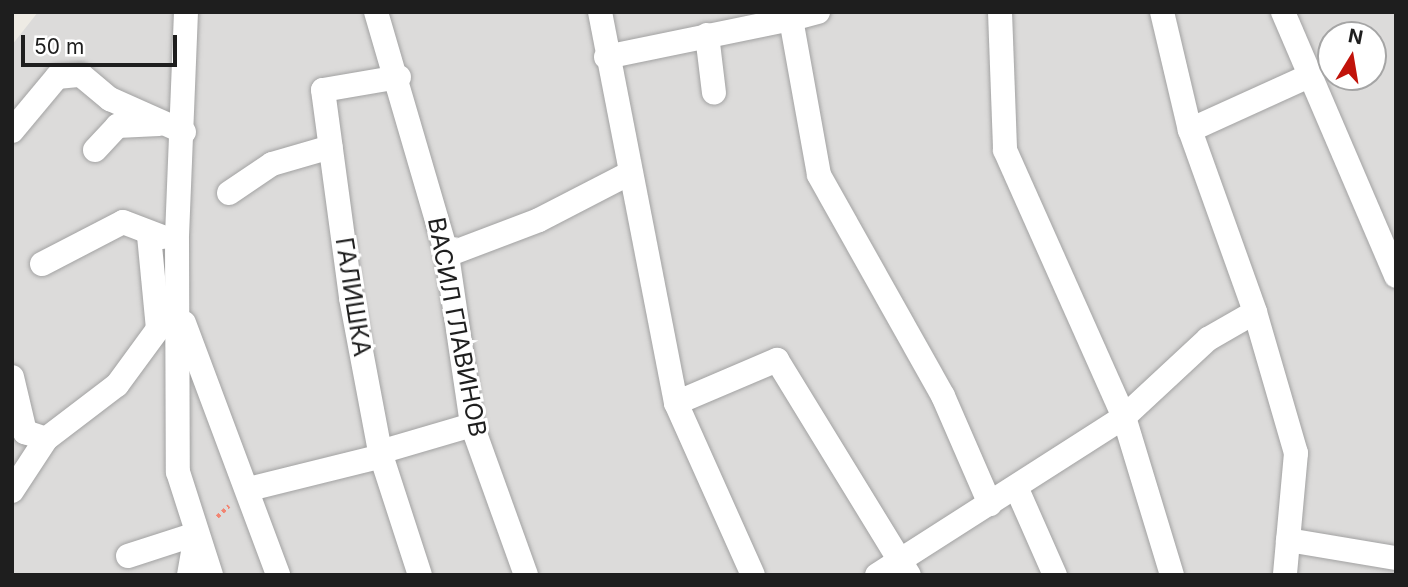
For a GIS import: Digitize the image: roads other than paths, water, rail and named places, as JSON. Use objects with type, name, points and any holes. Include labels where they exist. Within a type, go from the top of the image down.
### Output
[{"type":"street","points":[[186,12],[184,132],[177,240],[180,314],[178,472],[211,575]]},
{"type":"street","name":"ВАСИЛ ГЛАВИНОВ","points":[[376,12],[398,76],[447,255],[471,425],[526,575]]},
{"type":"street","points":[[600,12],[628,174],[676,403],[753,575]]},
{"type":"street","points":[[606,57],[818,12]]},
{"type":"street","points":[[1000,12],[1005,150],[1124,417],[1172,575]]},
{"type":"street","points":[[1162,12],[1190,130],[1255,313],[1296,453],[1286,575]]},
{"type":"street","points":[[1283,12],[1396,276]]},
{"type":"street","points":[[791,19],[819,175],[943,396],[990,504]]},
{"type":"street","points":[[707,35],[714,93]]},
{"type":"street","points":[[12,131],[57,77],[81,75],[110,99],[160,124],[184,132]]},
{"type":"street","name":"ГАЛИШКА","points":[[398,76],[323,90],[351,298],[380,452],[420,575]]},
{"type":"street","points":[[1190,130],[1309,76]]},
{"type":"street","points":[[95,150],[117,126],[160,124]]},
{"type":"street","points":[[229,193],[272,164],[331,147]]},
{"type":"street","points":[[447,255],[540,220],[628,174]]},
{"type":"street","points":[[42,264],[123,222],[149,235],[177,240]]},
{"type":"street","points":[[12,491],[46,439],[117,384],[158,329],[149,235]]},
{"type":"street","points":[[877,575],[904,567],[990,504],[1017,489],[1124,417],[1209,339],[1255,313]]},
{"type":"street","points":[[180,314],[249,489],[278,575]]},
{"type":"street","points":[[676,403],[777,360],[904,567]]},
{"type":"street","points":[[12,377],[25,432],[46,439]]},
{"type":"street","points":[[249,489],[374,458],[380,452],[471,425]]},
{"type":"street","points":[[1017,489],[1055,575]]},
{"type":"street","points":[[128,556],[196,534]]},
{"type":"street","points":[[189,575],[196,534]]},
{"type":"street","points":[[1288,540],[1396,558]]}]
